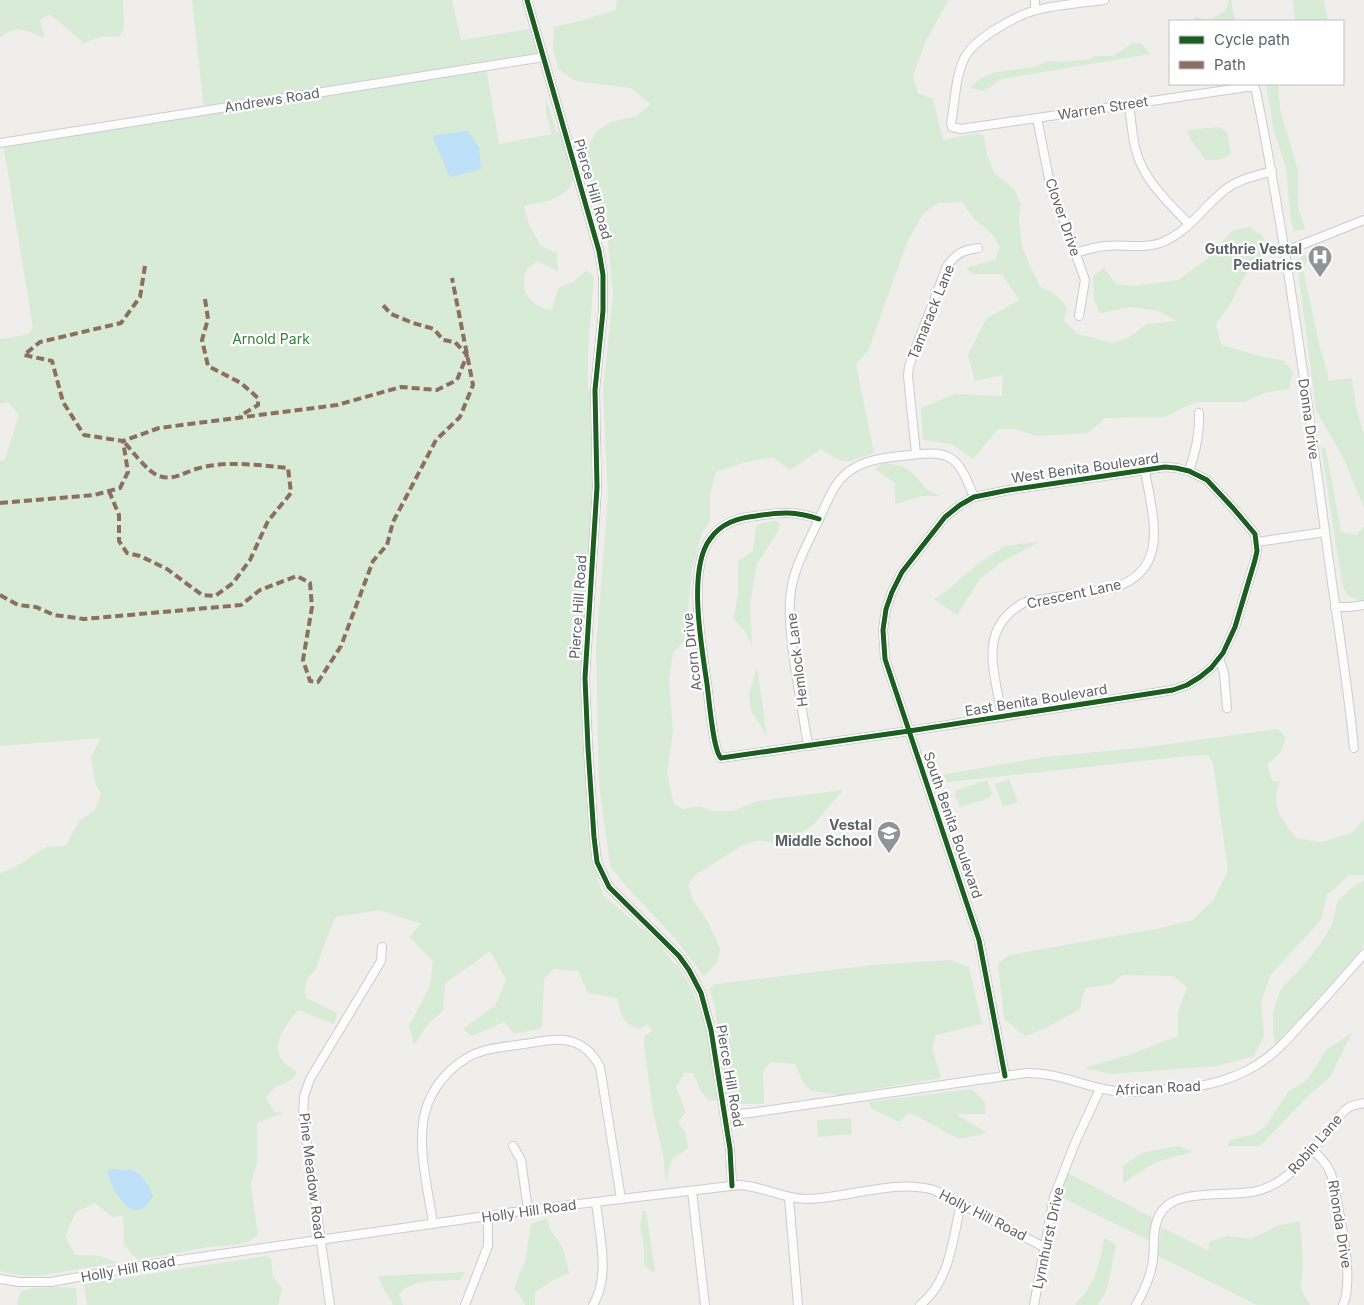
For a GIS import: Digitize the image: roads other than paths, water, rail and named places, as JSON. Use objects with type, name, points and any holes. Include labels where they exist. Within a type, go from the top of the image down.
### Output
[{"type":"street","name":"Pierce Hill Road","points":[[527,0],[599,251],[603,275],[603,311],[596,390],[597,496],[585,678],[588,748],[597,862],[609,887],[679,956],[701,993],[712,1030],[730,1149],[732,1186]]},
{"type":"street","points":[[1035,0],[1035,10],[1104,0]]},
{"type":"street","name":"Warren Street","points":[[1035,10],[984,36],[964,58],[960,70],[952,125],[954,129],[1247,87],[1254,87],[1256,91]]},
{"type":"street","name":"Andrews Road","points":[[0,143],[544,57]]},
{"type":"street","name":"Donna Drive","points":[[1256,91],[1286,251],[1335,607],[1347,678],[1354,748]]},
{"type":"street","points":[[1129,104],[1135,148],[1141,166],[1151,183],[1189,224]]},
{"type":"street","name":"Clover Drive","points":[[1037,118],[1043,158],[1085,280],[1079,316]]},
{"type":"street","points":[[1075,253],[1107,246],[1154,246],[1167,241],[1189,224],[1225,189],[1246,178],[1272,171]]},
{"type":"street","points":[[1286,251],[1364,220]]},
{"type":"street","name":"Tamarack Lane","points":[[916,454],[908,376],[909,366],[947,266],[955,255],[961,251],[978,248]]},
{"type":"street","points":[[1189,471],[1198,446],[1200,430],[1199,413]]},
{"type":"street","name":"Hemlock Lane","points":[[808,746],[795,665],[790,619],[792,586],[832,490],[848,472],[857,466],[878,459],[936,452],[951,458],[958,464],[965,474],[974,497]]},
{"type":"street","name":"West Benita Boulevard","points":[[974,497],[1165,467],[1176,468],[1189,471],[1207,480],[1255,534],[1257,542]]},
{"type":"street","name":"Crescent Lane","points":[[1002,716],[992,652],[993,637],[1002,620],[1014,608],[1025,602],[1113,588],[1126,584],[1148,564],[1155,539],[1145,470]]},
{"type":"street","name":"South Benita Boulevard","points":[[974,497],[960,504],[945,517],[902,572],[886,609],[883,642],[885,660],[979,940],[1005,1076]]},
{"type":"street","name":"Acorn Drive","points":[[724,758],[718,755],[714,737],[699,628],[698,586],[701,560],[705,546],[720,528],[740,518],[792,512],[819,519]]},
{"type":"street","points":[[1257,542],[1325,532]]},
{"type":"street","name":"East Benita Boulevard","points":[[724,758],[909,732],[1173,690],[1186,685],[1200,677],[1219,658],[1235,627],[1255,560],[1257,542]]},
{"type":"street","points":[[1335,607],[1350,608],[1364,605]]},
{"type":"street","points":[[1219,658],[1224,673],[1227,708]]},
{"type":"street","name":"Pine Meadow Road","points":[[330,1305],[303,1116],[304,1096],[310,1079],[381,961],[382,947]]},
{"type":"street","name":"African Road","points":[[725,1115],[759,1112],[1041,1072],[1100,1089],[1127,1092],[1207,1086],[1233,1077],[1256,1065],[1287,1040],[1364,954]]},
{"type":"street","points":[[433,1224],[422,1138],[424,1114],[438,1085],[456,1066],[486,1050],[558,1039],[577,1043],[587,1049],[595,1057],[600,1067],[621,1199]]},
{"type":"street","name":"Lynnhurst Drive","points":[[1034,1305],[1054,1197],[1100,1089]]},
{"type":"street","name":"Robin Lane","points":[[1136,1305],[1148,1280],[1152,1265],[1156,1225],[1163,1209],[1173,1201],[1186,1197],[1251,1192],[1267,1188],[1289,1174],[1344,1111],[1351,1106],[1364,1103]]},
{"type":"street","points":[[513,1146],[521,1160],[528,1210]]},
{"type":"street","name":"Rhonda Drive","points":[[1312,1149],[1328,1165],[1334,1184],[1347,1267],[1348,1287],[1342,1305]]},
{"type":"street","name":"Holly Hill Road","points":[[0,1279],[19,1282],[51,1282],[145,1265],[528,1210],[732,1186],[753,1186],[789,1198],[807,1199],[906,1186],[923,1187],[934,1190],[961,1203],[1044,1247]]},
{"type":"street","points":[[692,1191],[705,1305]]},
{"type":"street","points":[[789,1198],[798,1305]]},
{"type":"street","points":[[593,1305],[599,1296],[602,1281],[602,1254],[596,1202]]},
{"type":"street","points":[[920,1305],[938,1288],[944,1274],[961,1203]]},
{"type":"street","points":[[465,1305],[488,1246],[488,1216]]},
{"type":"water","points":[[468,131],[479,147],[481,169],[452,177],[449,175],[433,138],[436,135]]},
{"type":"water","points":[[113,1169],[134,1171],[141,1176],[153,1196],[146,1206],[139,1210],[132,1209],[125,1204],[110,1180],[107,1171]]},
{"type":"place","name":"Guthrie Vestal Pediatrics","points":[[1320,278]]},
{"type":"place","name":"Vestal Middle School","points":[[889,854]]},
{"type":"park label","name":"Arnold Park","points":[[271,339]]}]
